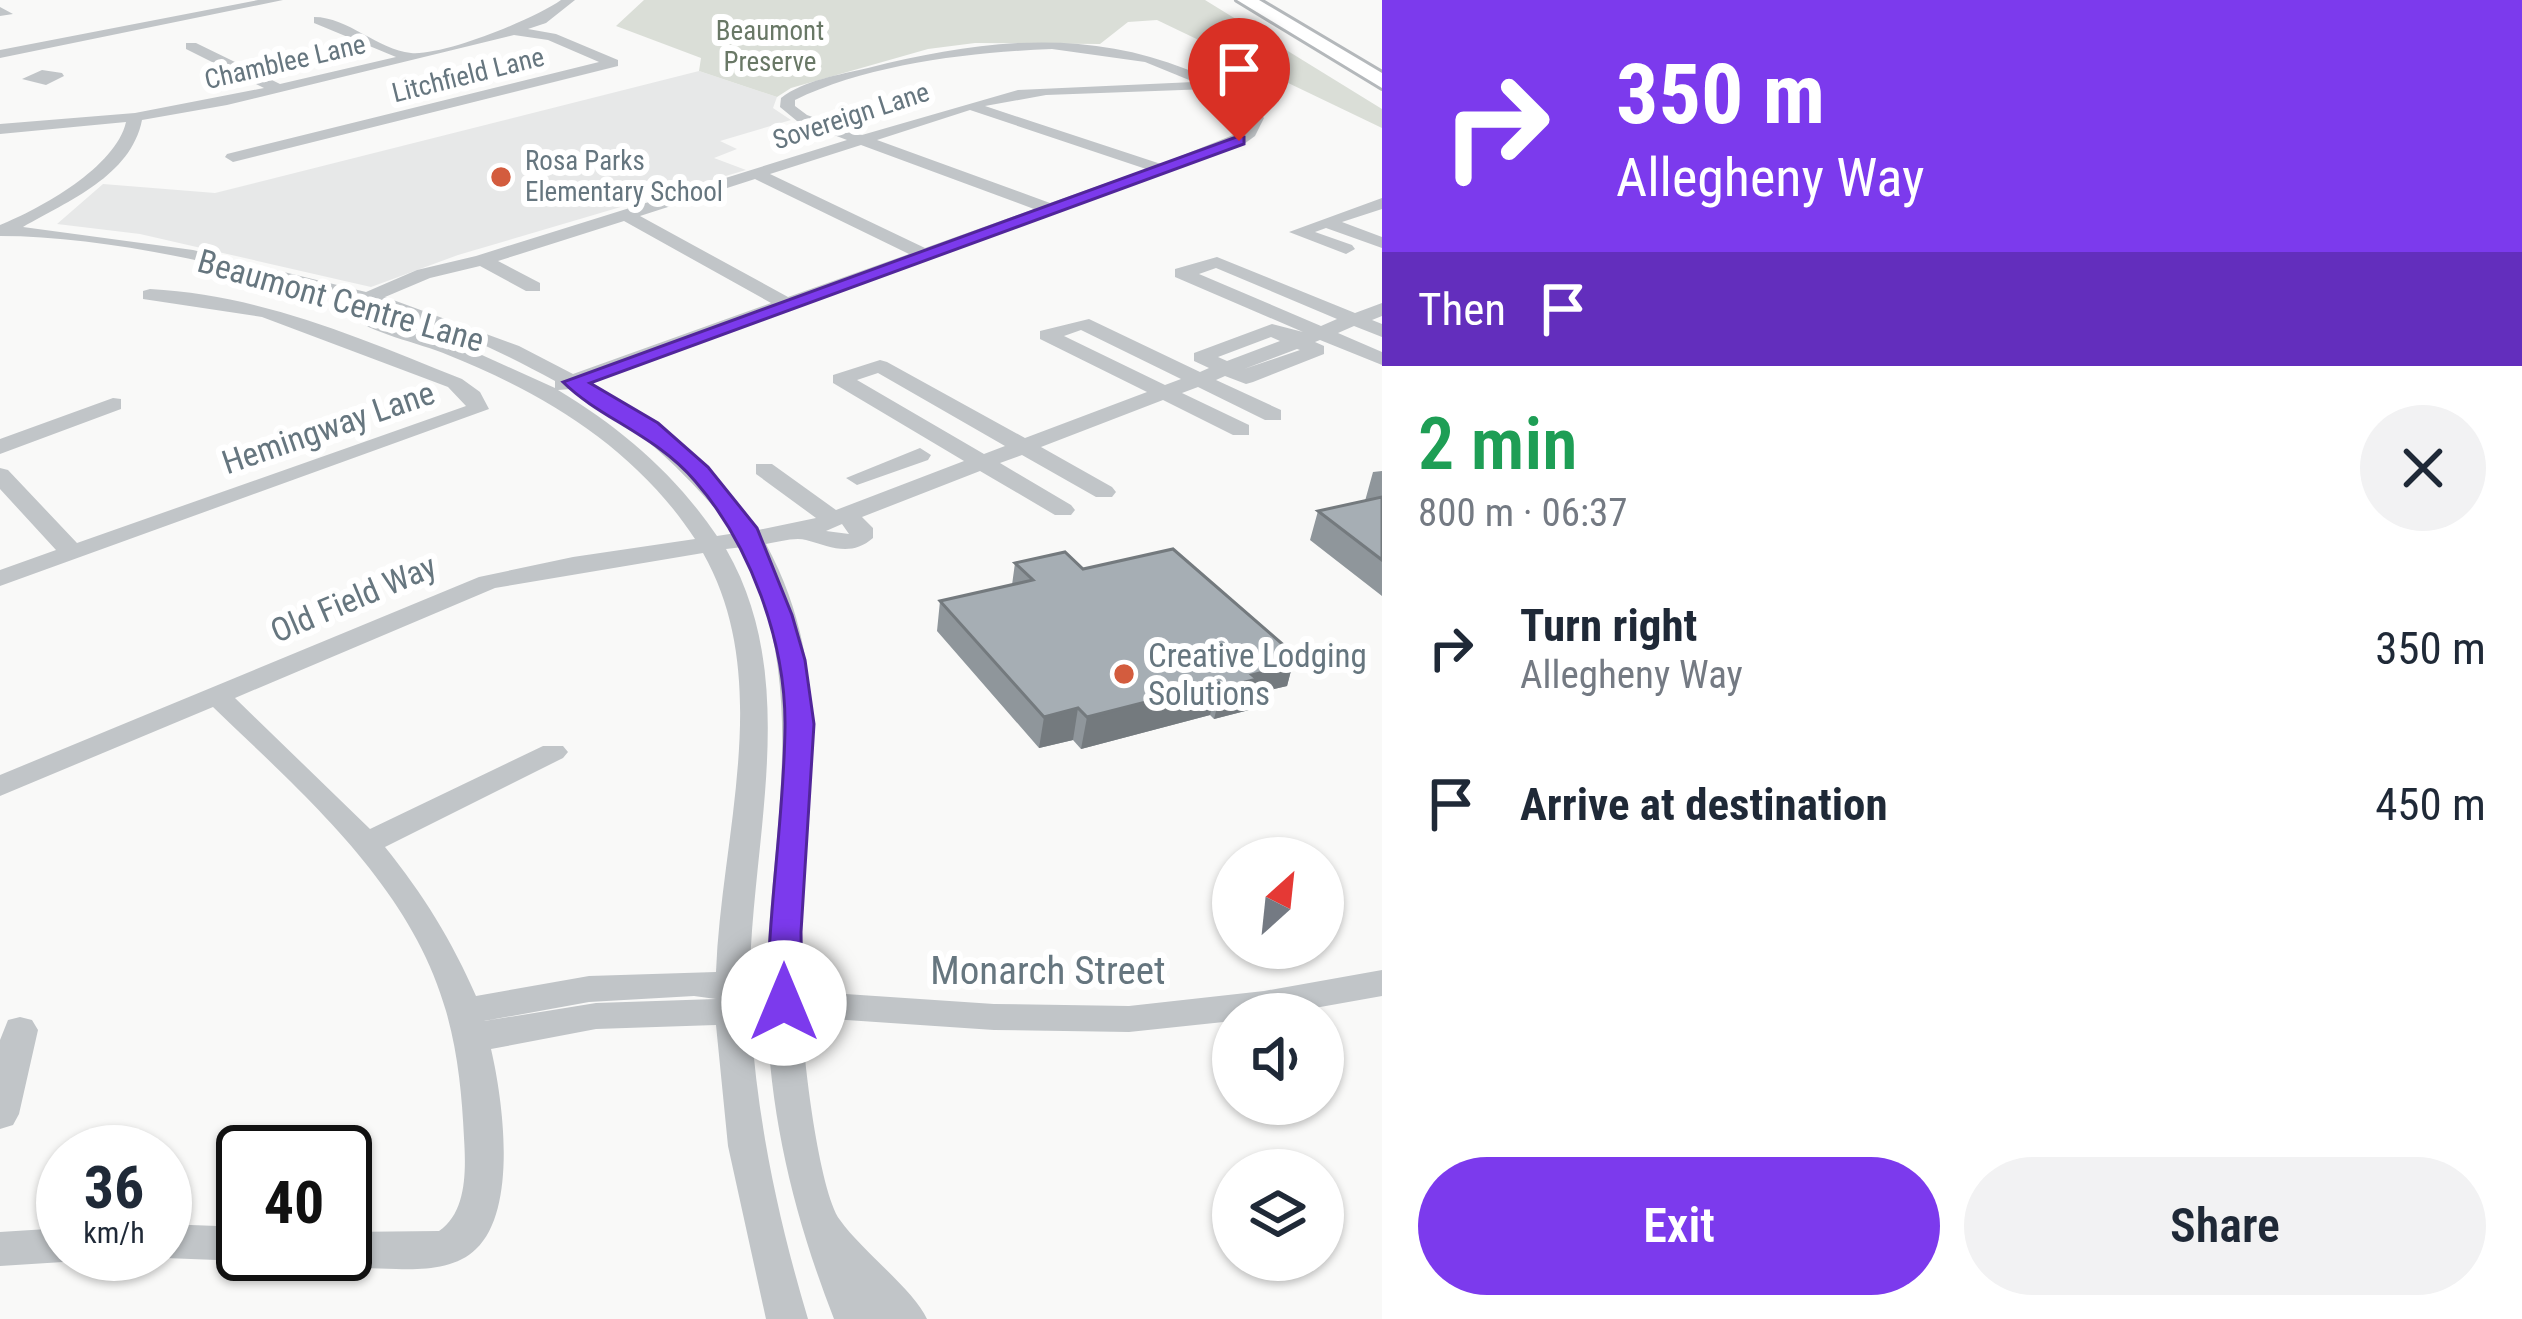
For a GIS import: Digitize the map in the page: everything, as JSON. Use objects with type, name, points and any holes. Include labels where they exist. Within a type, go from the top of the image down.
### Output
[{"type":"highway","points":[[1246,0],[1382,82]]},
{"type":"highway","points":[[1273,0],[1382,65]]},
{"type":"street","points":[[186,0],[210,11],[253,0]]},
{"type":"street","points":[[0,52],[277,0]]},
{"type":"street","name":"Chamblee Lane","points":[[0,129],[135,117],[409,58],[514,31],[569,0]]},
{"type":"street","points":[[319,20],[409,58]]},
{"type":"street","name":"Litchfield Lane","points":[[232,157],[613,62],[560,40],[514,31]]},
{"type":"street","points":[[191,46],[276,88]]},
{"type":"street","points":[[546,392],[1239,141],[1257,124],[1242,101],[1129,52],[984,47],[930,54],[788,98],[793,113],[1050,209]]},
{"type":"street","name":"Sovereign Lane","points":[[371,307],[448,270],[971,106],[1044,90],[1144,92],[1211,85]]},
{"type":"street","points":[[971,106],[1162,169]]},
{"type":"street","points":[[7,237],[67,205],[75,191],[123,151],[135,130],[135,117]]},
{"type":"street","points":[[757,174],[923,254]]},
{"type":"street","points":[[1346,249],[1298,232],[1382,203]]},
{"type":"street","points":[[626,215],[787,304]]},
{"type":"street","points":[[1326,222],[1382,244]]},
{"type":"street","name":"Beaumont Centre Lane","points":[[7,237],[181,253],[491,342],[574,382],[673,446],[700,472],[752,541],[792,660],[800,724],[784,932],[785,1070],[799,1147],[855,1319]]},
{"type":"street","name":"Beaumont Centre Lane","points":[[7,237],[181,267],[341,309],[371,307],[599,423],[646,461],[712,545],[732,584],[754,685],[734,1001],[740,1126],[780,1309]]},
{"type":"street","points":[[482,260],[533,287]]},
{"type":"street","points":[[1354,319],[1217,262],[1182,273],[1382,359]]},
{"type":"street","name":"Hemingway Lane","points":[[0,578],[478,409],[472,396],[455,382],[322,330],[224,298],[150,295]]},
{"type":"street","points":[[1137,402],[1381,311]]},
{"type":"street","points":[[1241,430],[1047,335],[1082,323],[1273,415]]},
{"type":"street","points":[[1063,509],[839,379],[880,366],[1104,492]]},
{"type":"street","points":[[1117,393],[1137,402],[1153,411],[1072,446],[1034,424],[1117,393]]},
{"type":"street","points":[[0,447],[112,404]]},
{"type":"street","points":[[764,470],[839,517],[1052,435]]},
{"type":"street","points":[[897,495],[855,479],[920,454]]},
{"type":"street","points":[[0,476],[71,551]]},
{"type":"street","name":"Old Field Way","points":[[0,786],[488,582],[573,564],[752,541],[807,529],[844,545],[861,538],[861,528],[839,517]]},
{"type":"street","points":[[216,695],[367,843],[404,889],[431,933],[470,1025],[484,1135],[481,1213],[461,1238],[443,1250],[372,1249]]},
{"type":"street","points":[[367,843],[553,752]]},
{"type":"street","name":"Monarch Street","points":[[470,1025],[734,1001],[994,1017],[1129,1019],[1264,1004],[1382,982]]},
{"type":"street","points":[[0,1114],[20,1030]]},
{"type":"street","points":[[821,1225],[878,1294],[906,1319]]},
{"type":"street","points":[[0,1249],[36,1247]]},
{"type":"shaded area","name":"Rosa Parks Elementary School","points":[[699,71],[777,97],[773,108],[791,120],[720,141],[737,149],[714,158],[746,170],[458,255],[371,287],[140,234],[57,224],[103,184],[215,193]]},
{"type":"green space","name":"Beaumont Preserve","points":[[644,0],[1205,0],[1382,109],[1382,128],[1157,20],[1128,22],[1100,44],[975,43],[928,49],[791,88],[777,97],[699,71],[701,58],[616,26]]},
{"type":"building","points":[[1382,497],[1382,560],[1318,511]]},
{"type":"building","name":"Creative Lodging Solutions","points":[[1173,549],[1295,655],[1269,661],[1279,668],[1252,675],[1257,679],[1222,688],[1217,684],[1087,717],[1078,708],[1044,717],[940,601],[1033,580],[1015,563],[1065,552],[1083,569]]},
{"type":"place","name":"Rosa Parks Elementary School","points":[[501,177]]},
{"type":"place","name":"Creative Lodging Solutions","points":[[1124,674]]},
{"type":"route","points":[[784,1003],[784,932],[800,724],[792,660],[778,615],[745,528],[700,472],[650,428],[574,382],[1239,141]]}]
